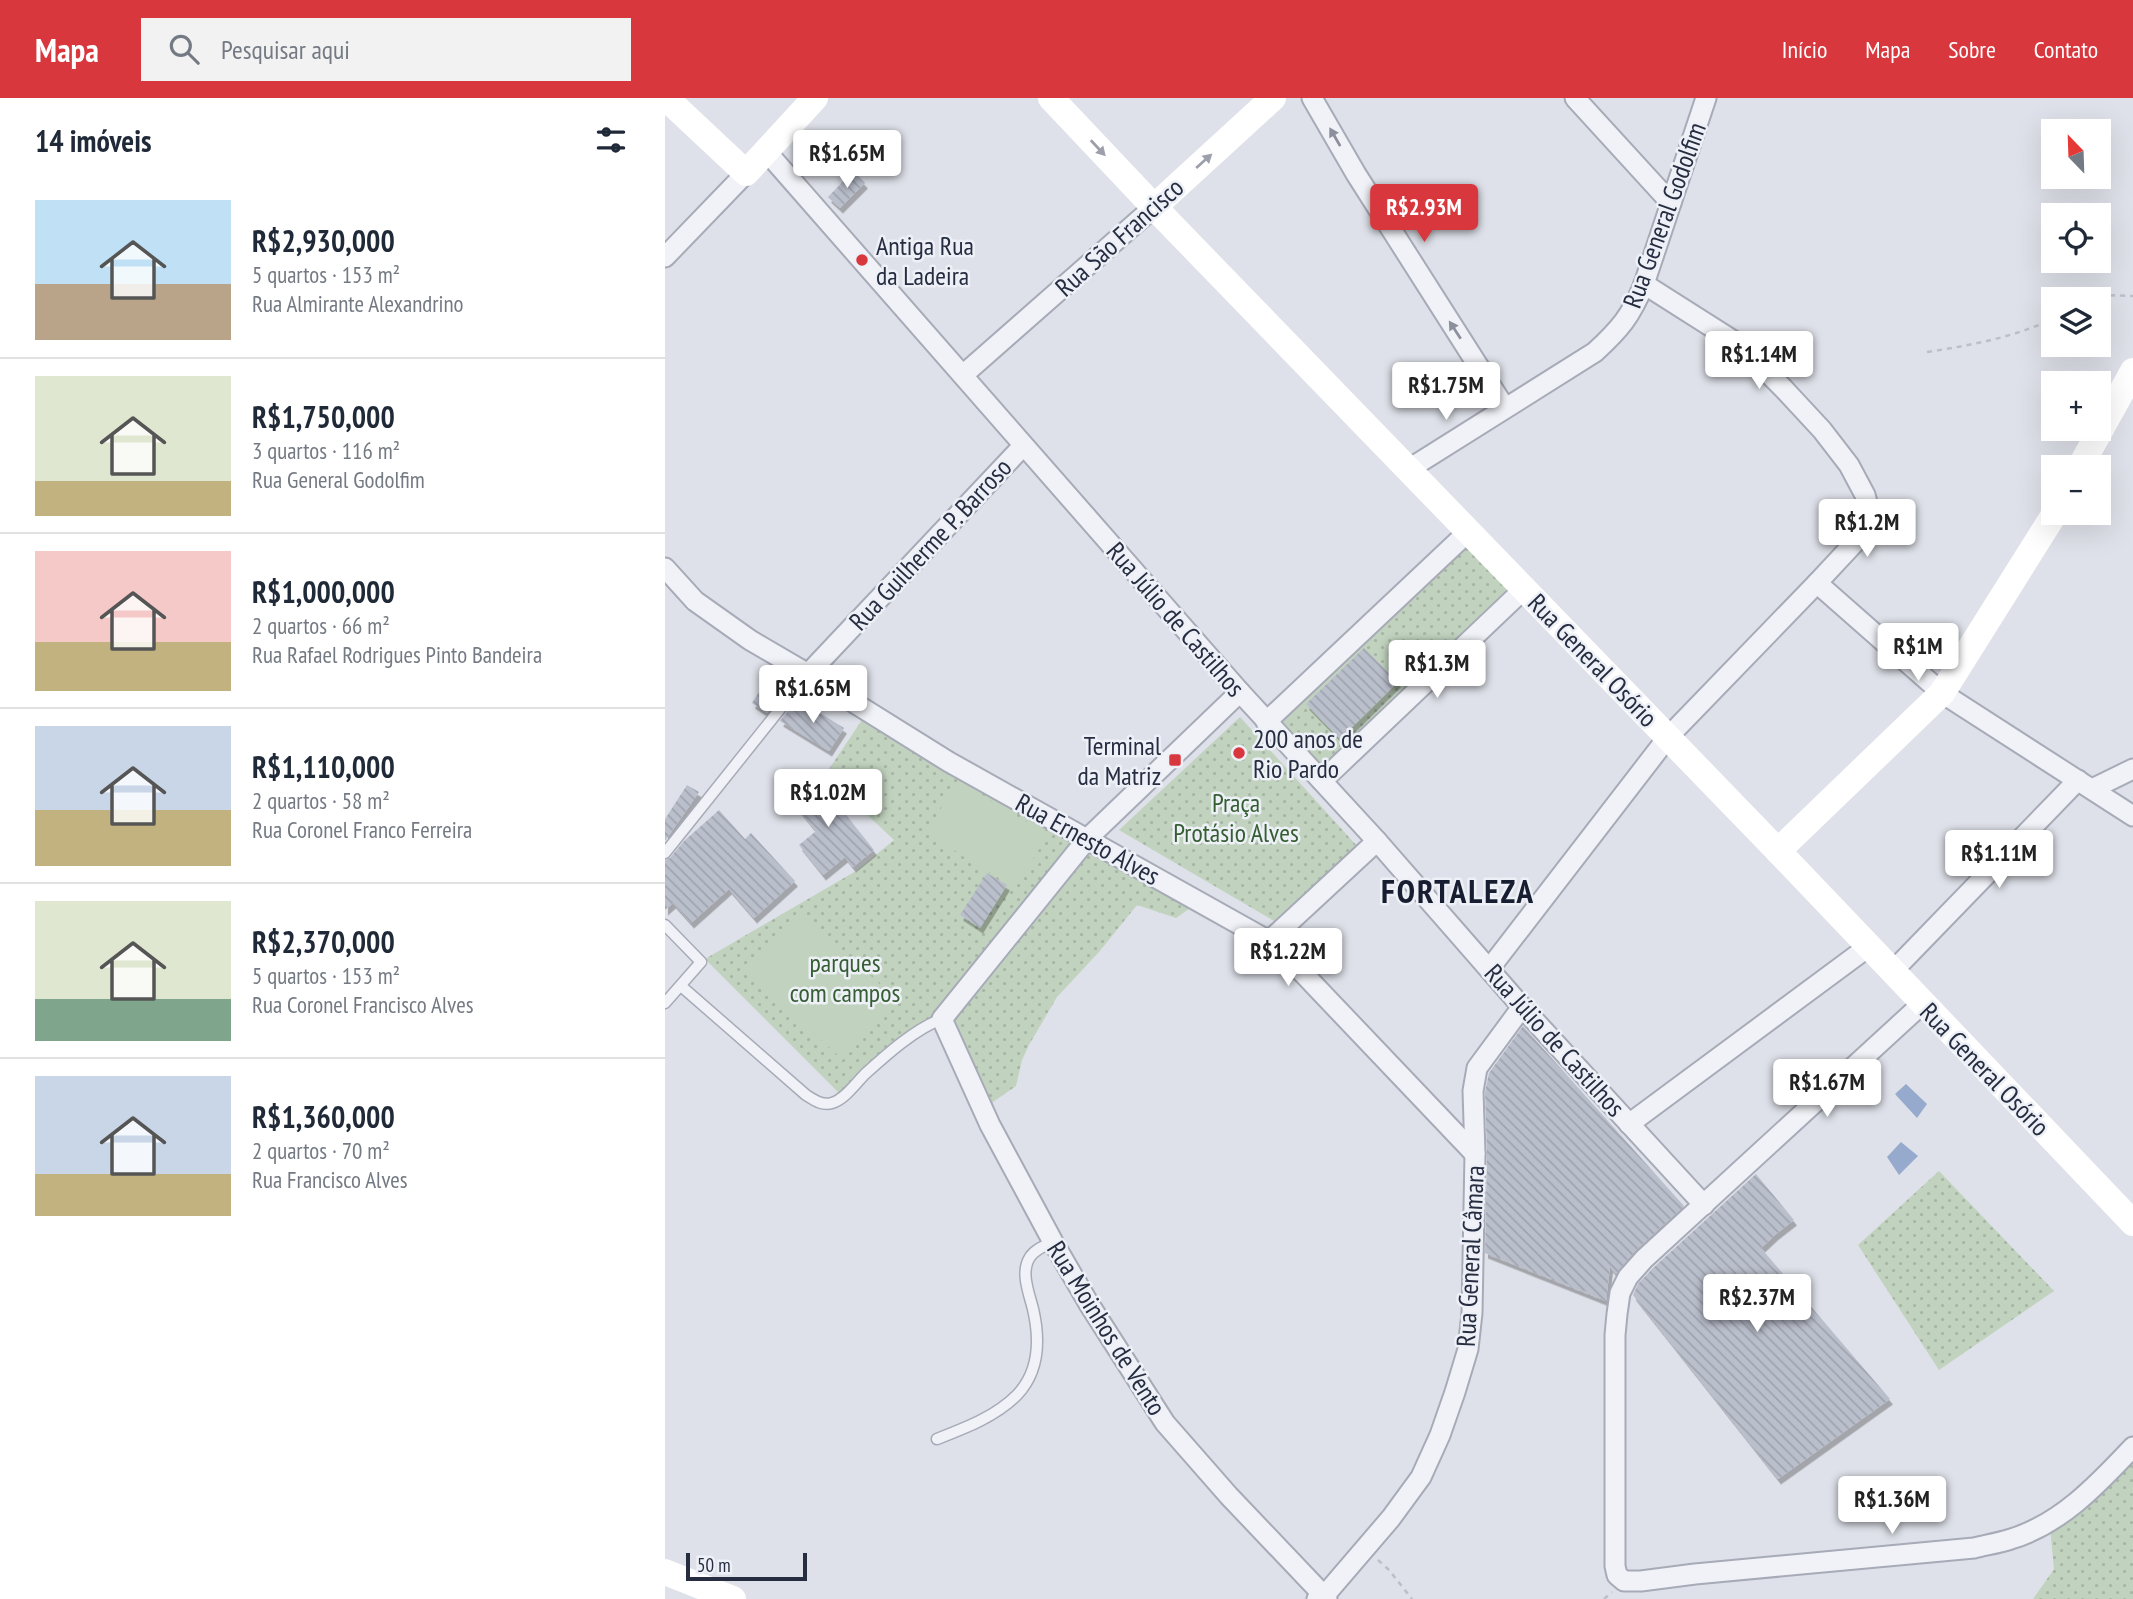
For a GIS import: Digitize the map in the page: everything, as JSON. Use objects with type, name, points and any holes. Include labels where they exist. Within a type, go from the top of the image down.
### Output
[{"type":"street","points":[[666,98],[746,173]]},
{"type":"street","points":[[665,257],[814,98]]},
{"type":"street","name":"Rua General Osório","points":[[1051,98],[2133,1223]]},
{"type":"street","name":"Rua São Francisco","points":[[963,375],[1273,98]]},
{"type":"street","points":[[1312,98],[1356,174],[1505,408]]},
{"type":"street","points":[[1575,98],[1671,203]]},
{"type":"street","name":"Rua General Godolfim","points":[[1409,470],[1595,352],[1618,331],[1634,309],[1644,284],[1706,98]]},
{"type":"street","name":"Rua Júlio de Castilhos","points":[[766,151],[1266,722],[1377,841],[1522,1006],[1704,1205]]},
{"type":"street","points":[[1490,968],[1668,737],[1859,538],[1867,523],[1869,510],[1865,495],[1849,465],[1822,430],[1783,388],[1740,345],[1644,284]]},
{"type":"street","points":[[2087,455],[2133,371]]},
{"type":"street","name":"Rua Guilherme P. Barroso","points":[[809,674],[1023,446]]},
{"type":"street","points":[[1778,851],[1942,693],[2047,525]]},
{"type":"street","points":[[1266,722],[1469,531]]},
{"type":"street","name":"Rua Ernesto Alves","points":[[665,568],[695,601],[750,640],[950,762],[1279,948],[1475,1154]]},
{"type":"street","points":[[1817,583],[1942,693],[2133,816]]},
{"type":"street","points":[[1322,781],[1524,589]]},
{"type":"street","points":[[942,1019],[1088,838],[1240,692]]},
{"type":"street","points":[[1892,972],[2085,784],[2133,769]]},
{"type":"street","points":[[1269,941],[1377,841]]},
{"type":"street","points":[[1629,1124],[1868,947]]},
{"type":"street","points":[[1922,1004],[1644,1259],[1628,1277],[1620,1293],[1615,1335],[1617,1575],[1629,1583],[1695,1574],[1974,1548],[2012,1539],[2042,1526],[2068,1509],[2133,1447]]},
{"type":"street","name":"Rua General Câmara","points":[[1323,1598],[1391,1518],[1421,1477],[1440,1435],[1468,1349],[1472,1313],[1475,1154],[1473,1091],[1477,1068],[1522,1006]]},
{"type":"street","name":"Rua Moinhos de Vento","points":[[942,1019],[990,1125],[1053,1242],[1165,1423],[1323,1598]]},
{"type":"street","points":[[665,1572],[733,1599]]},
{"type":"lane","points":[[665,853],[809,674]]},
{"type":"lane","points":[[665,925],[701,962],[665,1003]]},
{"type":"lane","points":[[681,986],[818,1103],[831,1103],[841,1097],[927,1024],[942,1019]]},
{"type":"lane","points":[[937,1439],[978,1422],[1002,1407],[1018,1394],[1029,1378],[1038,1341],[1026,1285],[1026,1268],[1030,1257],[1037,1250],[1053,1242]]},
{"type":"path","points":[[2111,295],[2133,296]]},
{"type":"path","points":[[1927,352],[1974,345],[2023,332],[2041,324]]},
{"type":"path","points":[[1473,1248],[1618,1306]]},
{"type":"path","points":[[1365,1549],[1389,1570],[1412,1599]]},
{"type":"green space","points":[[1468,534],[1522,589],[1322,779],[1268,722]]},
{"type":"green space","name":"parques com campos","points":[[866,714],[1083,840],[939,1016],[840,1094],[705,959],[856,871],[894,840],[825,775]]},
{"type":"green space","name":"Praça Protásio Alves","points":[[1240,717],[1357,846],[1274,921],[1119,830]]},
{"type":"green space","points":[[958,780],[1048,835],[1015,888],[926,833]]},
{"type":"green space","points":[[1088,840],[1196,904],[1176,918],[1137,905],[1099,952],[1057,997],[1022,1060],[1016,1086],[983,1109],[943,1019]]},
{"type":"green space","points":[[800,911],[897,1000],[843,1060],[745,970]]},
{"type":"green space","points":[[1939,1171],[2054,1291],[1939,1370],[1858,1245]]},
{"type":"green space","points":[[2133,1449],[2133,1599],[2033,1599],[2054,1569],[2050,1527]]},
{"type":"water","points":[[1422,651],[1439,666],[1412,691],[1395,675]]},
{"type":"water","points":[[1906,1084],[1927,1104],[1917,1118],[1895,1094]]},
{"type":"water","points":[[1901,1142],[1918,1156],[1899,1175],[1887,1157]]},
{"type":"building","points":[[853,171],[865,183],[840,208],[828,197]]},
{"type":"building","points":[[1364,648],[1398,682],[1340,739],[1306,704]]},
{"type":"building","points":[[767,680],[785,691],[767,713],[752,703]]},
{"type":"building","points":[[798,699],[844,728],[829,751],[780,721]]},
{"type":"building","points":[[815,776],[874,850],[853,867],[845,857],[823,875],[799,845],[816,831],[788,796]]},
{"type":"building","points":[[687,785],[699,792],[665,841],[665,819]]},
{"type":"building","points":[[719,810],[745,839],[751,833],[795,881],[754,918],[729,889],[691,923],[673,903],[665,910],[665,860]]},
{"type":"building","points":[[987,873],[1007,885],[980,928],[960,915]]},
{"type":"building","points":[[1523,1026],[1684,1206],[1636,1250],[1616,1274],[1610,1267],[1606,1301],[1485,1253],[1485,1092],[1489,1073]]},
{"type":"building","points":[[1756,1174],[1794,1220],[1761,1248],[1890,1399],[1778,1479],[1633,1295],[1638,1284],[1653,1268]]},
{"type":"place","name":"Antiga Rua da Ladeira","points":[[862,260]]},
{"type":"place","name":"200 anos de Rio Pardo","points":[[1239,753]]},
{"type":"place","name":"Terminal da Matriz","points":[[1175,760]]},
{"type":"district","name":"FORTALEZA","points":[[1458,890]]}]
